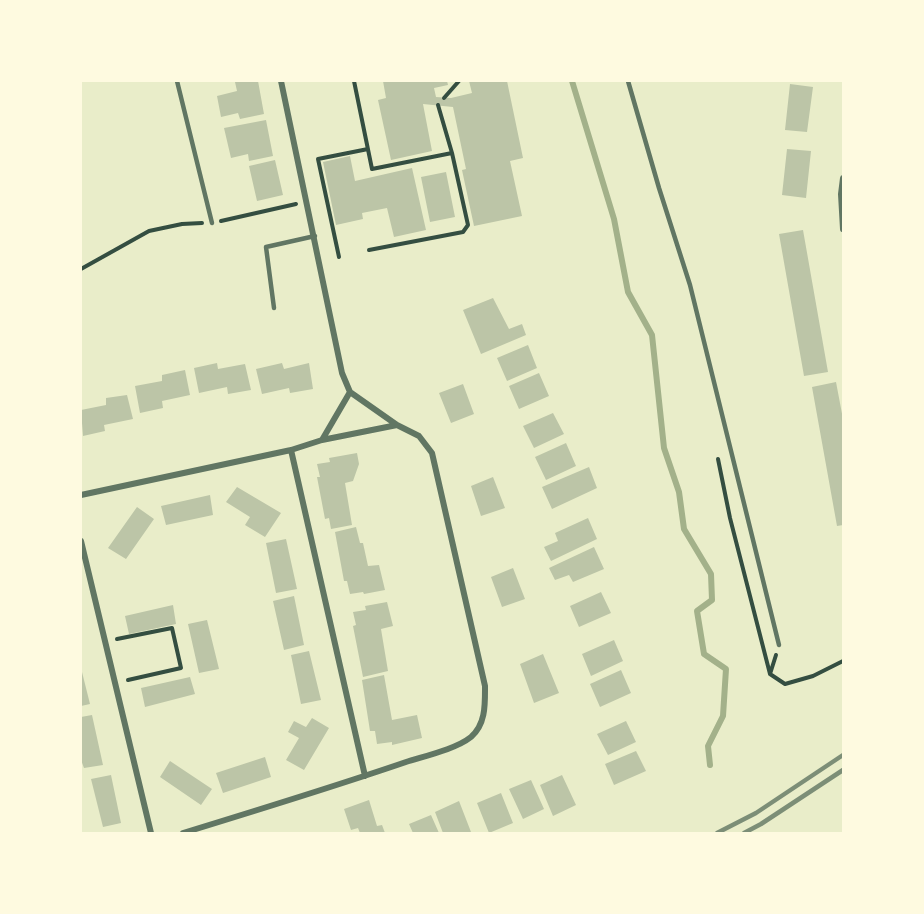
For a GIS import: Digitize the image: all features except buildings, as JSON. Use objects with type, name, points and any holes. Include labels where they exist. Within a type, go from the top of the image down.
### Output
[{"type":"street","points":[[183,833],[453,746],[471,737],[481,723],[485,707],[485,686],[432,453],[419,436],[397,425],[350,392],[342,373],[281,81]]},
{"type":"street","points":[[843,178],[843,229]]},
{"type":"street","points":[[322,440],[350,392]]},
{"type":"street","points":[[81,495],[397,425]]},
{"type":"street","points":[[291,450],[365,776]]},
{"type":"street","points":[[81,541],[151,833]]},
{"type":"lane","points":[[177,81],[212,223]]},
{"type":"lane","points":[[628,81],[690,285],[779,645]]},
{"type":"lane","points":[[274,308],[266,247],[315,236]]},
{"type":"path","points":[[354,81],[372,169],[452,153]]},
{"type":"path","points":[[444,98],[459,81]]},
{"type":"path","points":[[369,250],[463,232],[468,225],[452,153],[438,105]]},
{"type":"path","points":[[339,257],[318,159],[368,149]]},
{"type":"path","points":[[81,269],[149,231],[182,224],[212,223],[307,201]]},
{"type":"path","points":[[105,641],[172,628],[181,668],[115,683]]},
{"type":"path","points":[[779,645],[770,674],[785,684],[813,676],[843,661]]},
{"type":"waterway","points":[[572,81],[614,219],[628,292],[652,335],[664,448],[679,492],[684,529],[711,574],[712,600],[697,611],[704,654],[726,669],[723,716],[708,746],[710,765]]},
{"type":"railway","points":[[717,833],[756,813],[843,755]]},
{"type":"railway","points":[[744,833],[843,770]]}]
